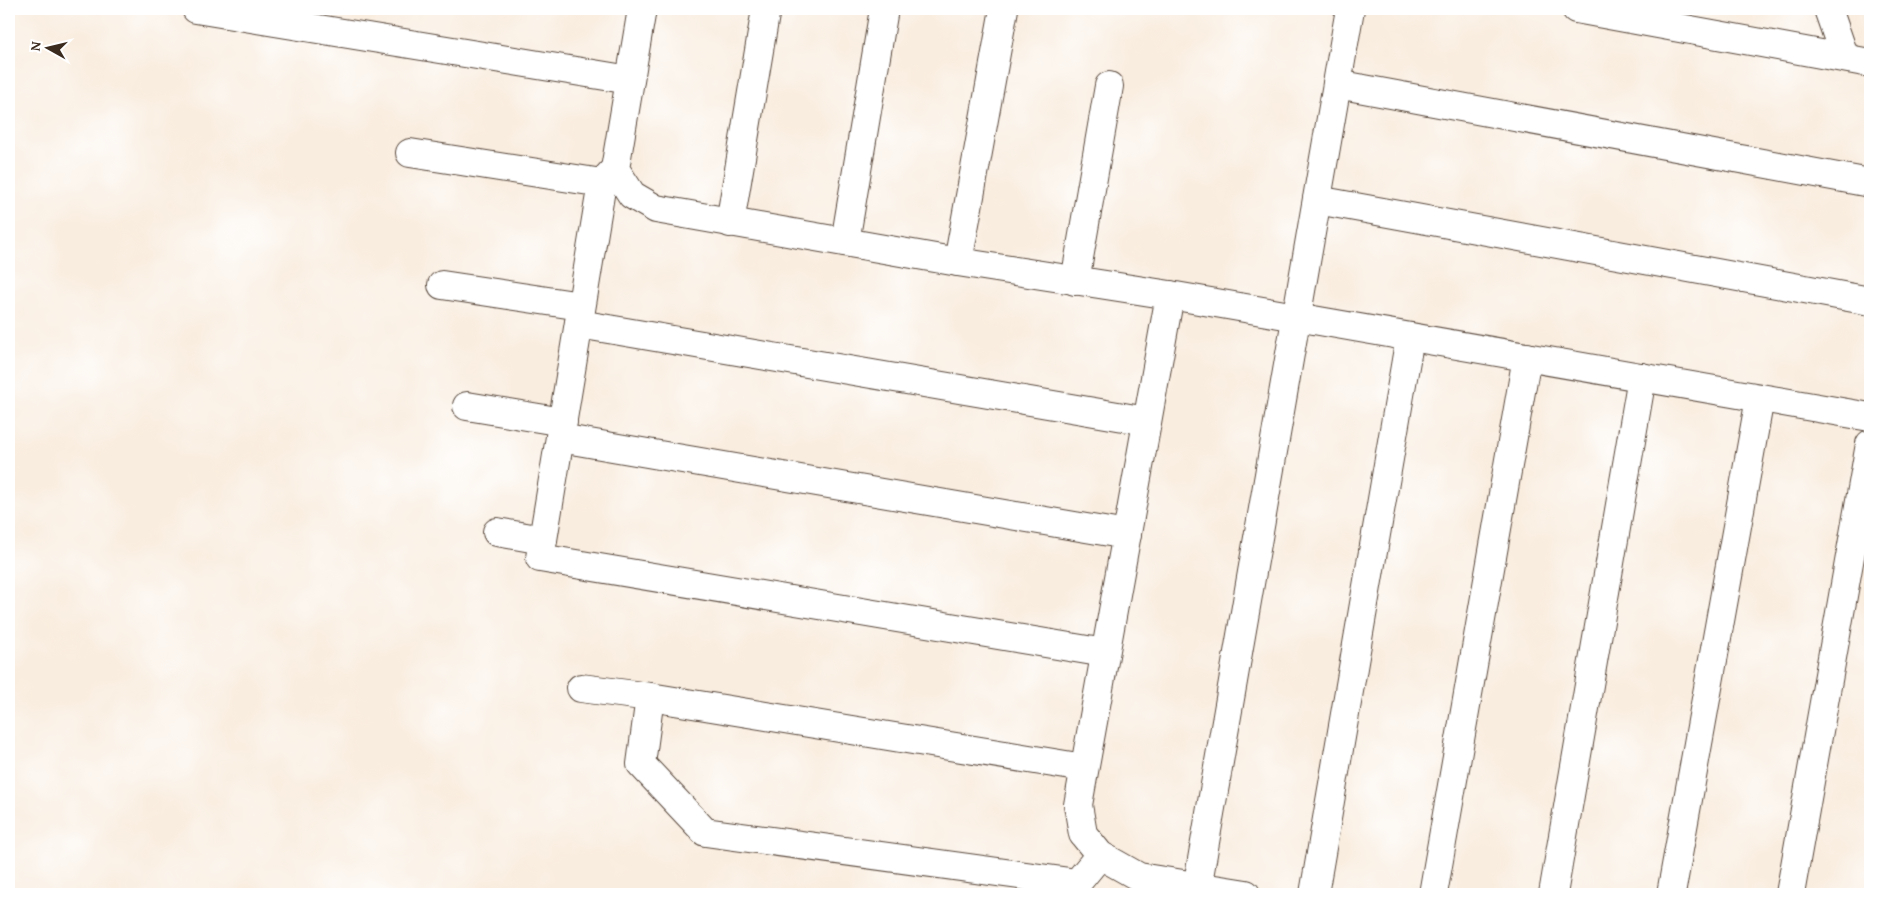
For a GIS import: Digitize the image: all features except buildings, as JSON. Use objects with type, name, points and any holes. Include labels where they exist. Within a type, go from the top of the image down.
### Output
[{"type":"street","points":[[196,9],[630,80]]},
{"type":"street","points":[[642,9],[630,80],[608,176],[580,315],[540,558],[1105,653]]},
{"type":"street","points":[[730,223],[766,9]]},
{"type":"street","points":[[845,242],[884,9]]},
{"type":"street","points":[[958,262],[1004,9]]},
{"type":"street","points":[[1197,890],[1350,9]]},
{"type":"street","points":[[1576,9],[1858,60]]},
{"type":"street","points":[[1828,9],[1858,60]]},
{"type":"street","points":[[1337,84],[1870,183]]},
{"type":"street","points":[[1075,281],[1109,86]]},
{"type":"street","points":[[410,153],[608,176],[632,195],[656,209],[958,262],[1170,295],[1870,417]]},
{"type":"street","points":[[1317,200],[1870,301]]},
{"type":"street","points":[[442,285],[580,315],[1147,421]]},
{"type":"street","points":[[1170,295],[1078,805],[1083,834],[1100,855],[1140,877],[1197,890],[1246,894]]},
{"type":"street","points":[[1314,894],[1410,337]]},
{"type":"street","points":[[1433,894],[1527,357]]},
{"type":"street","points":[[1553,894],[1642,377]]},
{"type":"street","points":[[1671,894],[1760,398]]},
{"type":"street","points":[[467,406],[561,430],[1127,534]]},
{"type":"street","points":[[1790,894],[1870,444]]},
{"type":"street","points":[[497,532],[543,540]]},
{"type":"street","points":[[581,688],[650,697],[1084,768]]},
{"type":"street","points":[[650,697],[641,764],[705,832],[1076,889],[1100,855]]}]
